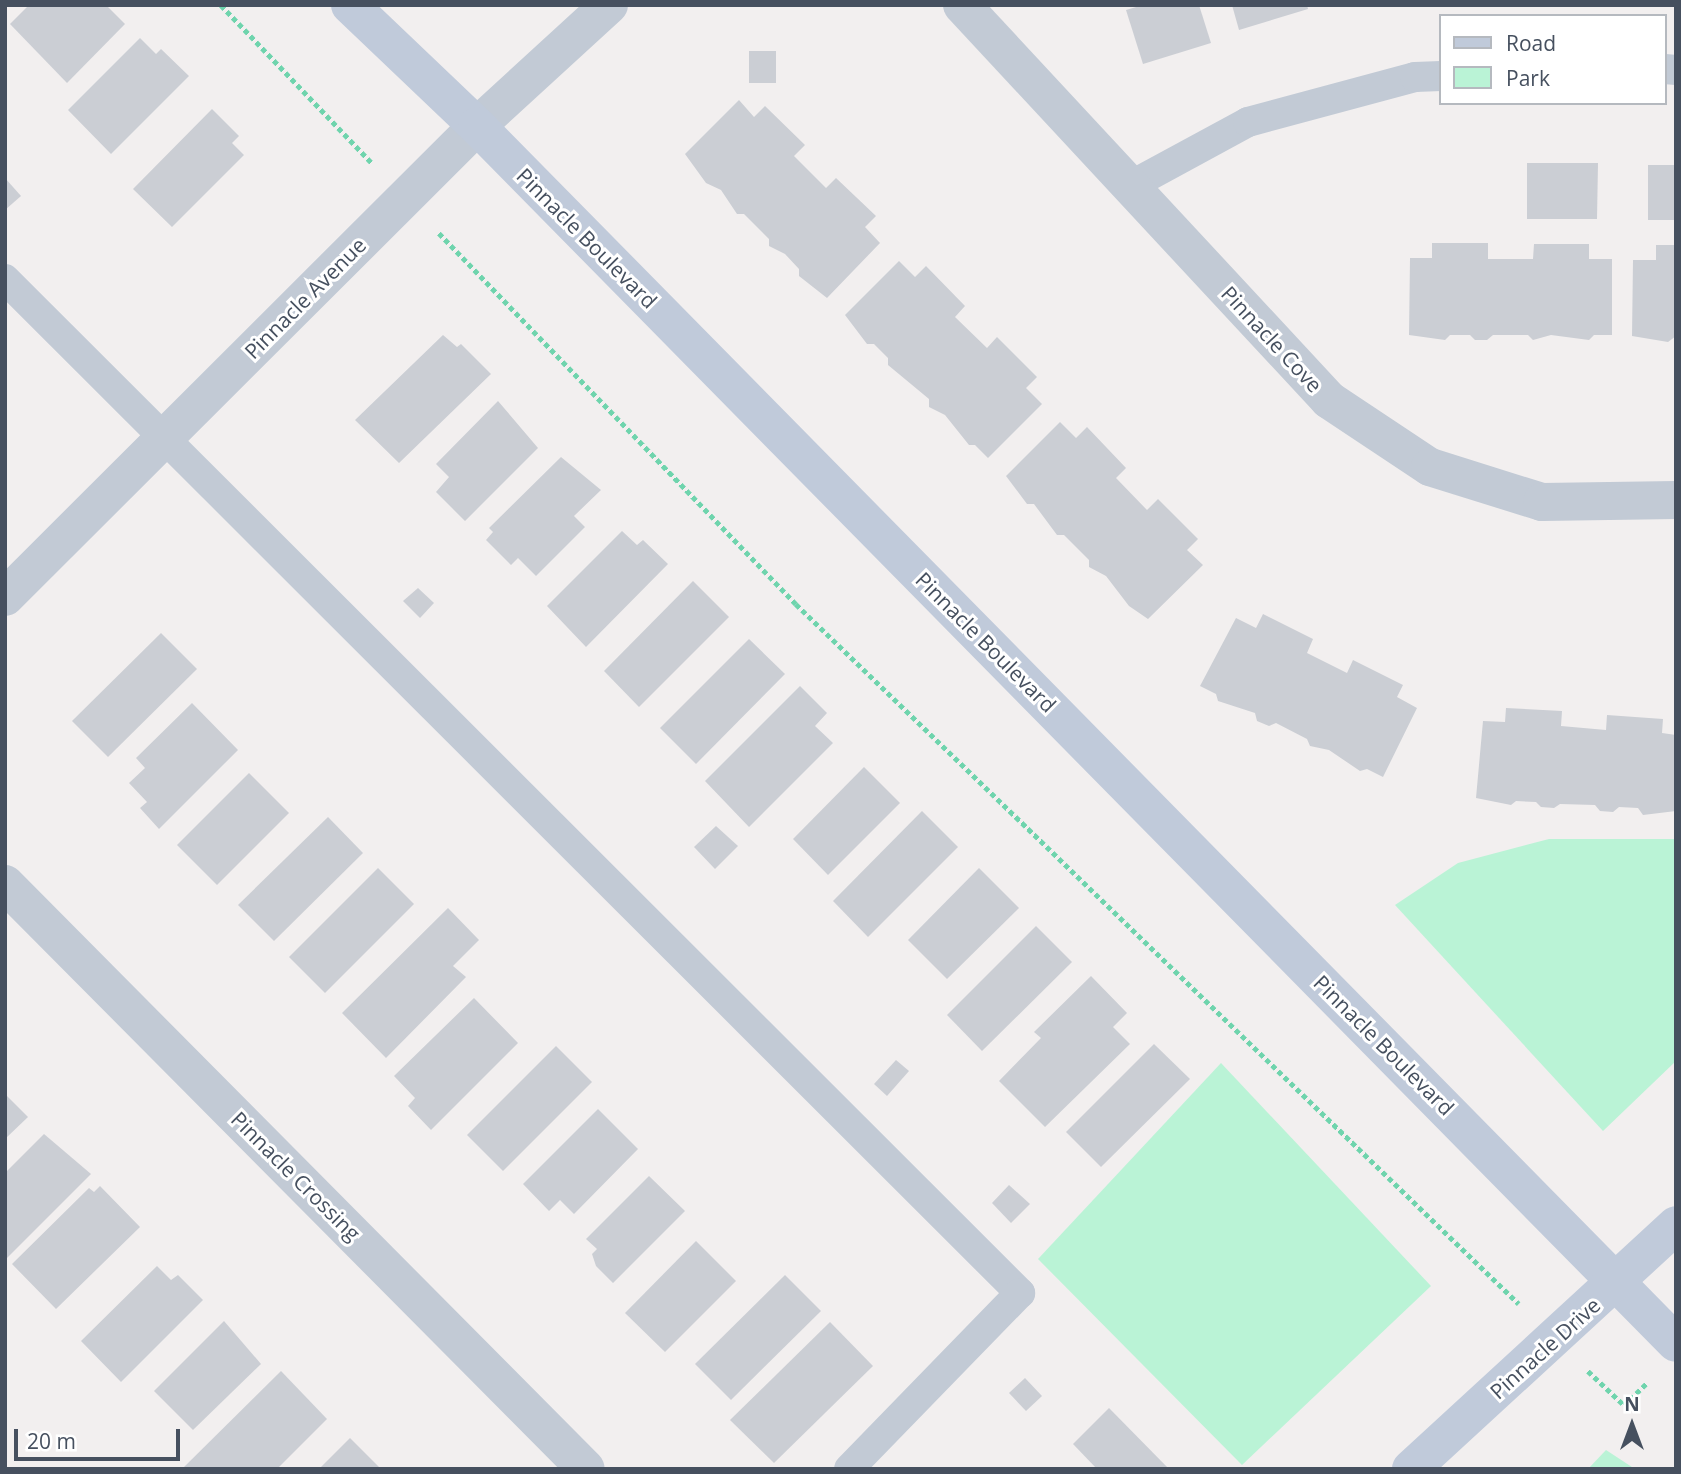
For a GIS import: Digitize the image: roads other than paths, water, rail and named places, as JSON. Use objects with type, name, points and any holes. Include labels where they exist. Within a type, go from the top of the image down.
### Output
[{"type":"street","name":"Pinnacle Boulevard","points":[[350,5],[477,126],[1676,1343]]},
{"type":"street","name":"Pinnacle Avenue","points":[[5,597],[477,126],[609,5]]},
{"type":"street","name":"Pinnacle Cove","points":[[962,5],[1329,400],[1430,467],[1542,502],[1676,500]]},
{"type":"street","name":"Pinnacle Crossing","points":[[5,884],[586,1469]]},
{"type":"street","name":"Pinnacle Drive","points":[[1411,1469],[1618,1282],[1676,1225]]},
{"type":"lane","points":[[1130,186],[1248,122],[1415,77],[1440,76]]},
{"type":"lane","points":[[5,279],[1020,1293],[849,1469]]}]
